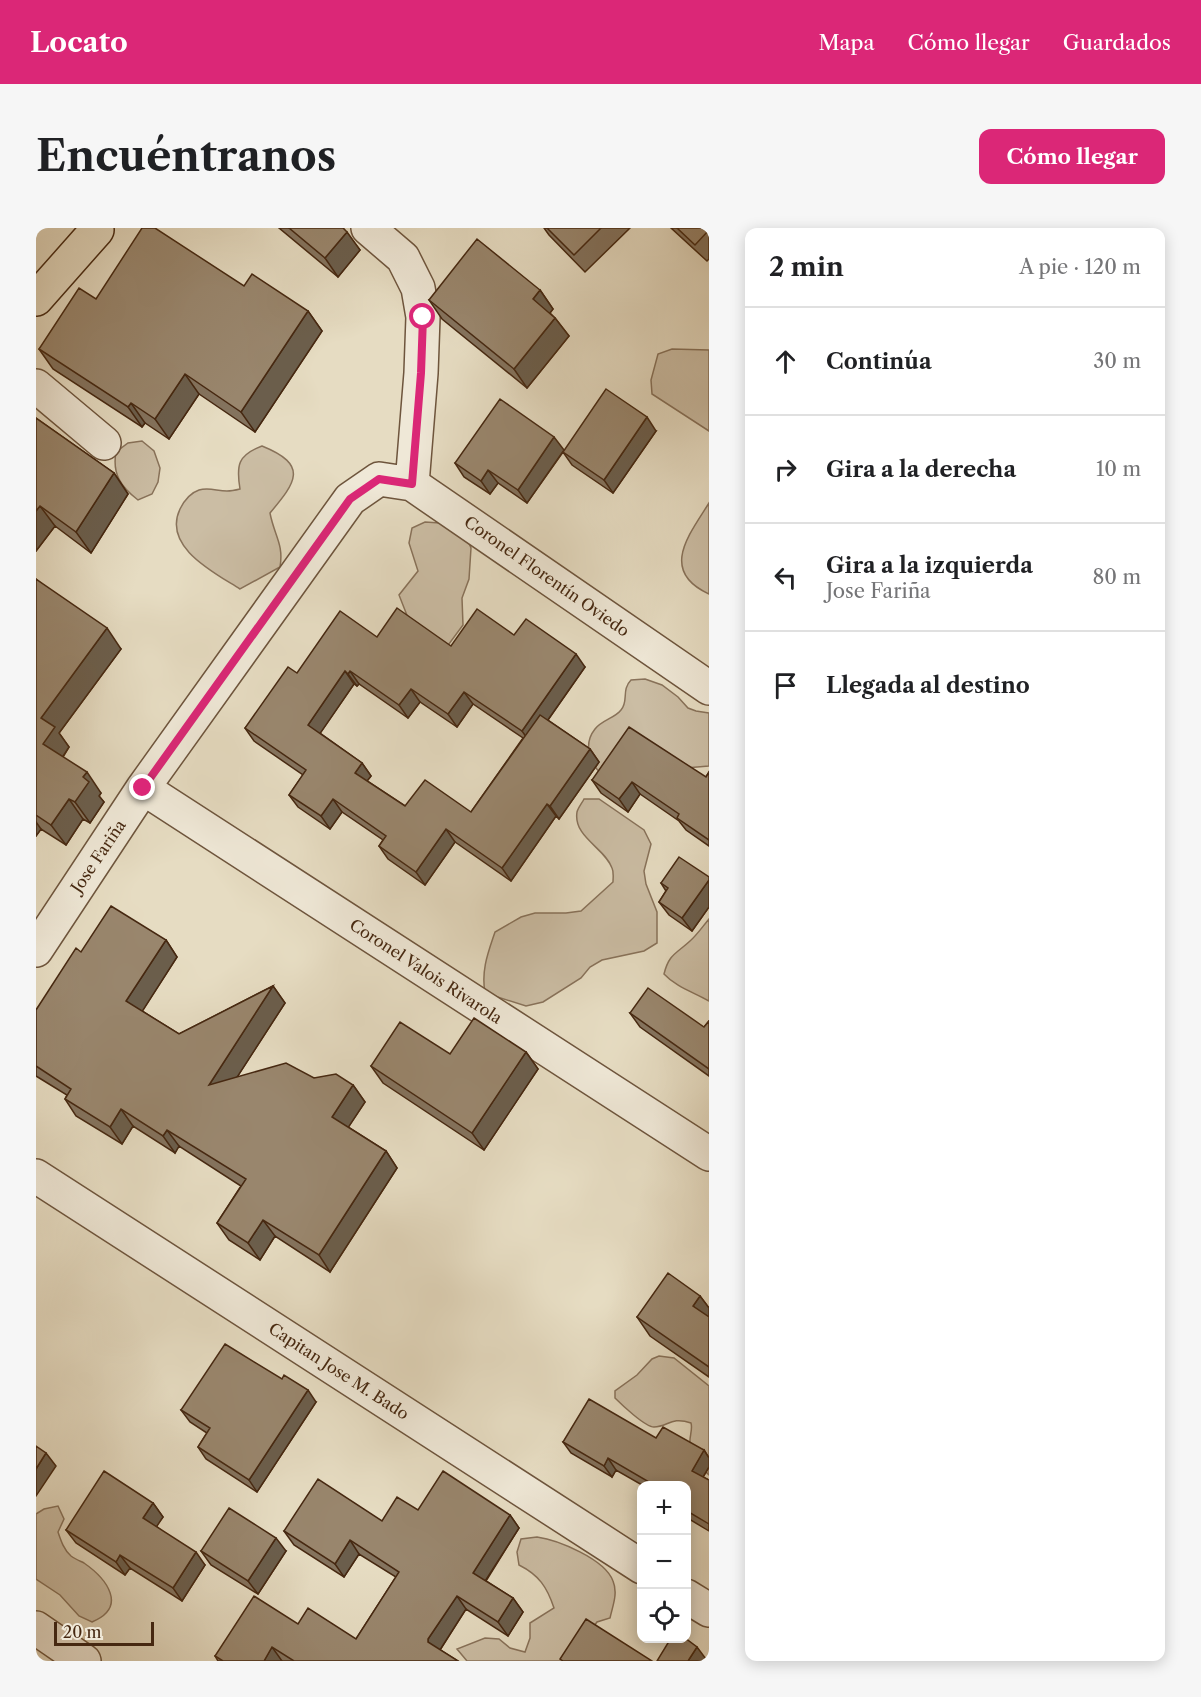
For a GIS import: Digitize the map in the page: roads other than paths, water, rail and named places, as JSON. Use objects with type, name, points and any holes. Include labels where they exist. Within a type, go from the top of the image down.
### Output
[{"type":"highway","points":[[36,262],[57,255],[98,229]]},
{"type":"highway","points":[[36,299],[98,229]]},
{"type":"street","points":[[368,228],[404,258],[418,288],[422,307],[421,373],[412,484]]},
{"type":"street","points":[[36,386],[104,443]]},
{"type":"street","name":"Coronel Florentín Oviedo","points":[[379,479],[412,484],[709,688]]},
{"type":"street","name":"Jose Fariña","points":[[36,950],[143,788],[350,499],[379,479]]},
{"type":"street","name":"Coronel Valois Rivarola","points":[[143,788],[709,1154]]},
{"type":"street","name":"Capitan Jose M. Bado","points":[[36,1176],[637,1564]]},
{"type":"street","points":[[691,1599],[709,1610]]},
{"type":"street","points":[[36,1628],[84,1661]]}]
